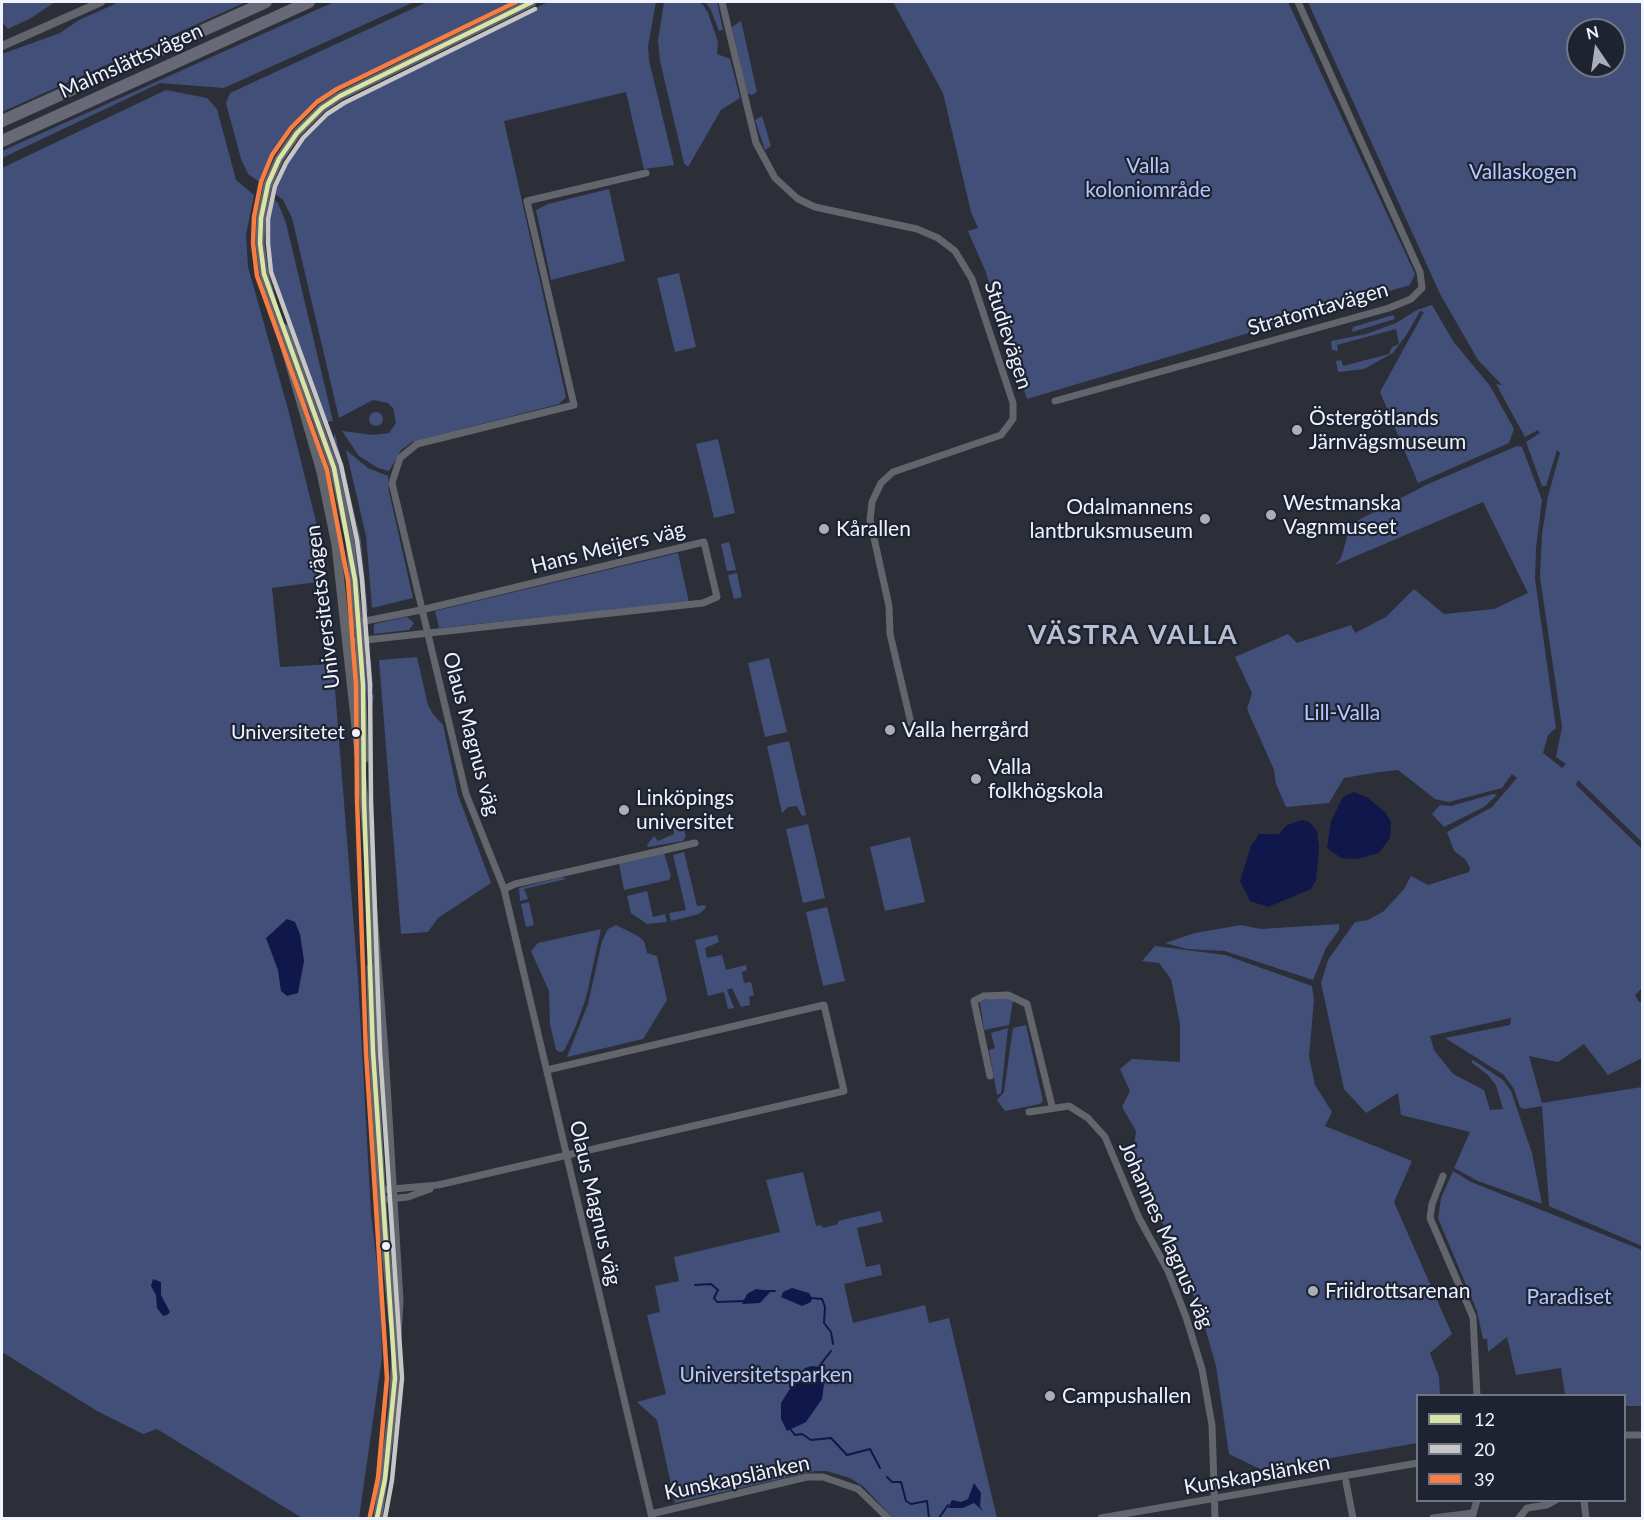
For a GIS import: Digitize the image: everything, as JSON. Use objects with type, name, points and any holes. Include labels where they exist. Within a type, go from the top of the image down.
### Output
[{"type":"highway","name":"Malmslättsvägen","points":[[2,121],[266,2]]},
{"type":"highway","name":"Malmslättsvägen","points":[[2,141],[309,2]]},
{"type":"main road","name":"Universitetsvägen","points":[[364,800],[330,509],[264,274],[260,243],[263,207],[272,176],[297,133],[322,108],[340,96],[532,2]]},
{"type":"main road","name":"Universitetsvägen","points":[[264,274],[334,468],[350,542],[359,622],[369,887],[394,1194],[399,1300],[390,1438],[378,1516]]},
{"type":"main road","name":"Universitetsvägen","points":[[369,887],[373,1052],[395,1378]]},
{"type":"street","points":[[2,46],[101,2]]},
{"type":"street","name":"Studievägen","points":[[722,2],[756,143],[775,178],[798,199],[815,207],[917,229],[938,238],[955,251],[972,279],[1013,403],[1014,419],[1001,435],[893,472],[881,483],[872,502],[870,520],[889,606],[890,634],[911,723]]},
{"type":"street","name":"Stratomtavägen","points":[[1055,401],[1389,308],[1412,299],[1422,288],[1422,277],[1412,253],[1298,2]]},
{"type":"street","name":"Olaus Magnus väg","points":[[646,173],[527,201],[574,405],[417,444],[400,458],[392,474],[393,488],[426,632],[466,794],[504,889],[651,1516]]},
{"type":"street","name":"Hans Meijers väg","points":[[345,625],[421,610],[704,542],[717,597],[703,603],[347,642]]},
{"type":"street","points":[[504,889],[515,884],[695,843]]},
{"type":"street","points":[[990,1076],[974,1001],[984,996],[1008,995],[1027,1004],[1052,1106]]},
{"type":"street","points":[[382,1195],[394,1194],[408,1197],[438,1185],[844,1091],[824,1005],[547,1070]]},
{"type":"street","name":"Johannes Magnus väg","points":[[1029,1112],[1052,1106],[1069,1106],[1088,1118],[1105,1137],[1139,1218],[1177,1293],[1196,1345],[1208,1403],[1214,1448],[1215,1518]]},
{"type":"street","points":[[1443,1176],[1432,1204],[1430,1218],[1473,1317],[1477,1394]]},
{"type":"street","points":[[1626,1435],[1642,1435]]},
{"type":"street","name":"Kunskapslänken","points":[[1101,1518],[1416,1463]]},
{"type":"street","name":"Kunskapslänken","points":[[651,1516],[807,1477],[824,1477],[858,1489],[888,1518]]},
{"type":"street","points":[[1346,1482],[1353,1518]]},
{"type":"street","points":[[1519,1518],[1527,1508],[1552,1502]]},
{"type":"street","points":[[1584,1502],[1586,1518]]},
{"type":"street","points":[[1432,1518],[1473,1516]]},
{"type":"green space","points":[[2,2],[55,2],[31,18],[8,29],[2,22]]},
{"type":"green space","points":[[115,2],[246,2],[2,112],[2,54],[60,33],[79,20]]},
{"type":"green space","points":[[334,2],[414,2],[224,88],[160,83],[2,158],[2,151]]},
{"type":"green space","points":[[427,2],[516,2],[348,83],[320,100],[286,135],[269,165],[262,184],[248,174],[241,159],[226,103],[230,93]]},
{"type":"green space","points":[[548,2],[656,2],[648,46],[649,60],[674,165],[644,169],[626,92],[504,121],[566,397],[559,404],[412,442],[401,450],[389,471],[378,468],[359,456],[342,431],[373,435],[389,433],[396,423],[393,408],[388,403],[373,400],[339,418],[292,218],[283,200],[273,192],[288,158],[300,141],[334,107]]},
{"type":"green space","points":[[664,2],[699,2],[703,5],[718,42],[717,54],[730,59],[740,98],[721,110],[688,167],[684,163],[660,61],[658,41]]},
{"type":"green space","points":[[705,2],[717,2],[723,30],[719,31],[711,10]]},
{"type":"green space","name":"Valla koloniområde","points":[[893,2],[1288,2],[1415,274],[1410,285],[1027,399],[985,270],[968,231],[978,228],[971,212],[943,93]]},
{"type":"green space","points":[[1308,2],[1642,2],[1642,842],[1578,780],[1576,785],[1642,849],[1642,988],[1635,995],[1639,1002],[1642,1002],[1642,1058],[1608,1075],[1584,1044],[1558,1062],[1529,1056],[1542,1103],[1642,1087],[1642,1246],[1549,1206],[1542,1106],[1524,1109],[1520,1107],[1514,1089],[1504,1075],[1445,1038],[1510,1025],[1511,1018],[1430,1036],[1434,1050],[1453,1074],[1484,1090],[1490,1110],[1503,1109],[1496,1085],[1488,1075],[1471,1062],[1473,1060],[1503,1080],[1511,1091],[1532,1153],[1542,1204],[1478,1181],[1454,1168],[1470,1132],[1401,1115],[1398,1093],[1366,1113],[1344,1089],[1321,983],[1328,960],[1355,922],[1368,920],[1384,911],[1404,889],[1411,876],[1428,885],[1469,872],[1470,868],[1466,860],[1454,851],[1447,832],[1492,807],[1517,778],[1512,774],[1502,788],[1449,802],[1435,799],[1398,770],[1379,772],[1344,778],[1329,803],[1286,807],[1276,784],[1274,770],[1247,709],[1252,693],[1235,657],[1288,634],[1297,643],[1351,625],[1355,633],[1386,617],[1414,589],[1444,614],[1494,609],[1528,593],[1483,502],[1335,565],[1341,558],[1351,524],[1426,485],[1517,446],[1522,447],[1542,500],[1535,579],[1556,728],[1548,735],[1543,753],[1562,768],[1566,764],[1556,757],[1562,727],[1540,577],[1542,534],[1548,496],[1560,453],[1557,450],[1546,486],[1542,486],[1526,442],[1540,433],[1538,430],[1525,437],[1496,384],[1502,385],[1478,360],[1440,294]]},
{"type":"green space","points":[[741,21],[757,92],[752,95],[747,93],[732,27]]},
{"type":"green space","points":[[166,90],[207,98],[217,109],[236,180],[254,195],[246,235],[248,267],[288,409],[316,522],[325,581],[272,588],[280,667],[333,664],[358,978],[371,1214],[380,1290],[382,1357],[359,1518],[302,1518],[157,1429],[143,1434],[97,1411],[2,1352],[2,168]]},
{"type":"green space","points":[[762,116],[771,146],[765,150],[755,120]]},
{"type":"green space","points":[[609,189],[625,261],[551,280],[536,210],[548,204]]},
{"type":"green space","points":[[271,196],[278,203],[286,223],[333,421],[324,423],[271,272],[267,239]]},
{"type":"green space","points":[[679,273],[696,347],[675,352],[657,278]]},
{"type":"green space","points":[[1432,305],[1453,341],[1490,386],[1514,429],[1509,443],[1418,483],[1380,392],[1424,312],[1420,311],[1407,334],[1393,353],[1364,369],[1338,372],[1336,361],[1341,360],[1343,366],[1389,354],[1392,347],[1399,344],[1396,329],[1337,345],[1338,351],[1332,350],[1331,341],[1366,334],[1396,323],[1417,310]]},
{"type":"green space","points":[[1393,315],[1395,319],[1352,332],[1353,327]]},
{"type":"green space","points":[[373,412],[379,412],[383,419],[379,426],[373,426],[369,422],[369,416]]},
{"type":"green space","points":[[335,434],[361,540],[368,613],[362,602],[352,529],[331,444]]},
{"type":"green space","points":[[718,439],[735,513],[714,518],[696,444]]},
{"type":"green space","points":[[346,450],[368,468],[388,476],[389,492],[413,598],[372,608],[366,536]]},
{"type":"green space","points":[[729,542],[736,570],[727,571],[721,544]]},
{"type":"green space","points":[[678,553],[689,602],[439,628],[435,611]]},
{"type":"green space","points":[[737,573],[742,597],[734,599],[728,575]]},
{"type":"green space","points":[[407,617],[414,623],[409,630],[374,634],[374,624]]},
{"type":"green space","points":[[417,657],[428,705],[443,725],[458,795],[491,883],[438,918],[428,932],[401,934],[379,660]]},
{"type":"green space","points":[[769,658],[787,732],[765,737],[748,663]]},
{"type":"green space","points":[[365,660],[371,660],[373,687],[369,687],[370,695],[374,695],[373,704],[369,704],[366,689]]},
{"type":"green space","points":[[789,741],[806,815],[802,816],[797,806],[788,807],[782,813],[767,746]]},
{"type":"green space","points":[[1493,794],[1497,795],[1484,807],[1444,827],[1432,814],[1440,805],[1451,806]]},
{"type":"green space","points":[[808,824],[825,898],[803,903],[786,829]]},
{"type":"green space","points":[[682,826],[686,836],[683,841],[648,847],[647,845],[654,836],[658,841],[674,834],[673,827]]},
{"type":"green space","points":[[910,837],[925,902],[885,911],[870,847]]},
{"type":"green space","points":[[684,852],[697,906],[706,905],[699,914],[671,921],[669,913],[686,910],[673,855]]},
{"type":"green space","points":[[664,853],[671,876],[669,880],[624,890],[619,863]]},
{"type":"green space","points":[[562,877],[566,879],[524,889],[528,899],[520,901],[519,888]]},
{"type":"green space","points":[[647,891],[653,917],[665,914],[667,922],[647,924],[631,913],[627,896]]},
{"type":"green space","points":[[529,902],[534,925],[526,927],[521,904]]},
{"type":"green space","points":[[827,907],[845,981],[823,986],[806,912]]},
{"type":"green space","points":[[1339,924],[1339,930],[1326,948],[1313,980],[1225,951],[1187,949],[1165,943],[1195,933],[1241,925],[1261,929]]},
{"type":"green space","points":[[616,925],[638,936],[644,941],[647,953],[657,956],[667,1000],[643,1039],[567,1057],[588,1004],[602,941],[608,929]]},
{"type":"green space","points":[[601,929],[586,998],[564,1051],[560,1052],[556,1050],[550,1024],[549,991],[531,951],[538,943]]},
{"type":"green space","points":[[717,935],[719,942],[705,948],[707,958],[722,955],[726,970],[746,965],[747,970],[742,972],[744,983],[751,982],[754,995],[749,997],[750,1005],[741,1007],[732,988],[727,990],[734,1008],[728,1009],[724,992],[708,996],[695,940]]},
{"type":"green space","name":"Friidrottsarenan","points":[[1155,946],[1225,955],[1312,986],[1314,1000],[1309,1056],[1315,1085],[1332,1112],[1325,1126],[1412,1161],[1394,1202],[1452,1334],[1430,1353],[1439,1377],[1440,1394],[1416,1394],[1416,1443],[1262,1470],[1229,1454],[1216,1366],[1202,1317],[1178,1256],[1181,1253],[1130,1171],[1125,1156],[1134,1146],[1136,1131],[1122,1107],[1130,1091],[1120,1069],[1132,1059],[1180,1062],[1180,1024],[1171,979],[1159,963],[1142,961]]},
{"type":"green space","points":[[997,996],[1013,1000],[1009,1025],[984,1030],[980,1002]]},
{"type":"green space","points":[[1026,1025],[1043,1101],[1040,1104],[1005,1111],[997,1100],[1004,1092],[1013,1028]]},
{"type":"green space","points":[[1008,1028],[1001,1093],[997,1095],[989,1050],[995,1048],[991,1033]]},
{"type":"green space","name":"Paradiset","points":[[1453,1171],[1471,1182],[1642,1250],[1642,1406],[1626,1406],[1626,1394],[1565,1394],[1561,1368],[1516,1375],[1507,1337],[1488,1352],[1487,1339],[1483,1339],[1477,1311],[1438,1218],[1441,1198]]},
{"type":"green space","name":"Universitetsparken","points":[[803,1172],[816,1226],[821,1225],[823,1228],[838,1224],[838,1221],[880,1211],[883,1222],[857,1228],[866,1267],[880,1264],[882,1275],[844,1284],[853,1323],[925,1305],[929,1323],[949,1318],[997,1518],[893,1518],[864,1487],[850,1478],[826,1471],[815,1471],[675,1503],[657,1420],[637,1402],[666,1394],[647,1315],[660,1312],[655,1286],[679,1281],[674,1257],[780,1232],[766,1180]]},
{"type":"shaded area","points":[[1354,792],[1368,798],[1386,813],[1391,822],[1390,838],[1379,853],[1357,859],[1341,858],[1327,848],[1331,821],[1343,797]]},
{"type":"shaded area","points":[[1302,820],[1309,822],[1317,831],[1319,848],[1316,880],[1311,889],[1268,907],[1250,901],[1240,881],[1251,846],[1259,834],[1279,834],[1287,825]]},
{"type":"shaded area","points":[[287,919],[295,922],[300,934],[304,961],[298,993],[287,996],[281,991],[278,970],[266,938]]},
{"type":"shaded area","points":[[153,1279],[161,1282],[161,1295],[170,1312],[167,1315],[163,1316],[157,1308],[156,1295],[151,1286]]},
{"type":"shaded area","points":[[792,1288],[809,1293],[812,1298],[811,1302],[802,1306],[781,1297],[783,1292]]},
{"type":"shaded area","points":[[756,1289],[771,1291],[760,1303],[742,1304],[747,1294]]},
{"type":"shaded area","points":[[818,1367],[825,1377],[822,1399],[806,1422],[787,1431],[781,1419],[781,1403],[805,1368]]},
{"type":"shaded area","points":[[974,1483],[981,1493],[980,1506],[983,1511],[974,1503],[963,1508],[948,1508],[952,1500],[961,1502],[968,1499]]},
{"type":"waterway","points":[[695,1285],[711,1284],[718,1290],[714,1298],[717,1302],[744,1301]]},
{"type":"waterway","points":[[768,1291],[775,1291]]},
{"type":"waterway","points":[[811,1298],[822,1299],[825,1307],[824,1323],[831,1332],[833,1344]]},
{"type":"waterway","points":[[817,1369],[831,1351]]},
{"type":"waterway","points":[[791,1430],[795,1435],[802,1434],[811,1440],[831,1438],[847,1455],[870,1449],[880,1468]]},
{"type":"waterway","points":[[887,1477],[892,1482],[901,1482],[906,1501],[911,1504],[927,1501],[929,1518]]},
{"type":"waterway","points":[[939,1518],[948,1505]]},
{"type":"transit line","name":"39","points":[[370,1516],[378,1478],[387,1378],[366,1053],[357,800],[356,685],[348,581],[327,470],[257,276],[253,243],[254,217],[261,182],[272,155],[291,128],[317,102],[337,89],[516,2]]},
{"type":"transit line","name":"12","points":[[377,1518],[385,1479],[395,1378],[373,1052],[364,800],[363,685],[355,580],[334,468],[264,274],[260,243],[261,218],[268,184],[279,159],[297,133],[322,108],[340,96],[532,2]]},
{"type":"transit line","name":"20","points":[[385,1518],[392,1480],[402,1378],[380,1052],[371,800],[370,685],[362,579],[357,540],[341,465],[271,272],[268,219],[275,186],[286,163],[303,138],[327,114],[344,103],[535,9]]},
{"type":"place","name":"Östergötlands Järnvägsmuseum","points":[[1297,430]]},
{"type":"place","name":"Westmanska Vagnmuseet","points":[[1271,515]]},
{"type":"place","name":"Odalmannens lantbruksmuseum","points":[[1205,519]]},
{"type":"place","name":"Kårallen","points":[[824,529]]},
{"type":"place","name":"Valla herrgård","points":[[890,730]]},
{"type":"place","name":"Universitetet","points":[[356,733]]},
{"type":"place","name":"Valla folkhögskola","points":[[976,779]]},
{"type":"place","name":"Linköpings universitet","points":[[624,810]]},
{"type":"place","name":"Friidrottsarenan","points":[[1313,1291]]},
{"type":"place","name":"Campushallen","points":[[1050,1396]]},
{"type":"district","name":"VÄSTRA VALLA","points":[[1133,635]]},
{"type":"park label","name":"Vallaskogen","points":[[1523,172]]},
{"type":"park label","name":"Lill-Valla","points":[[1342,713]]}]
